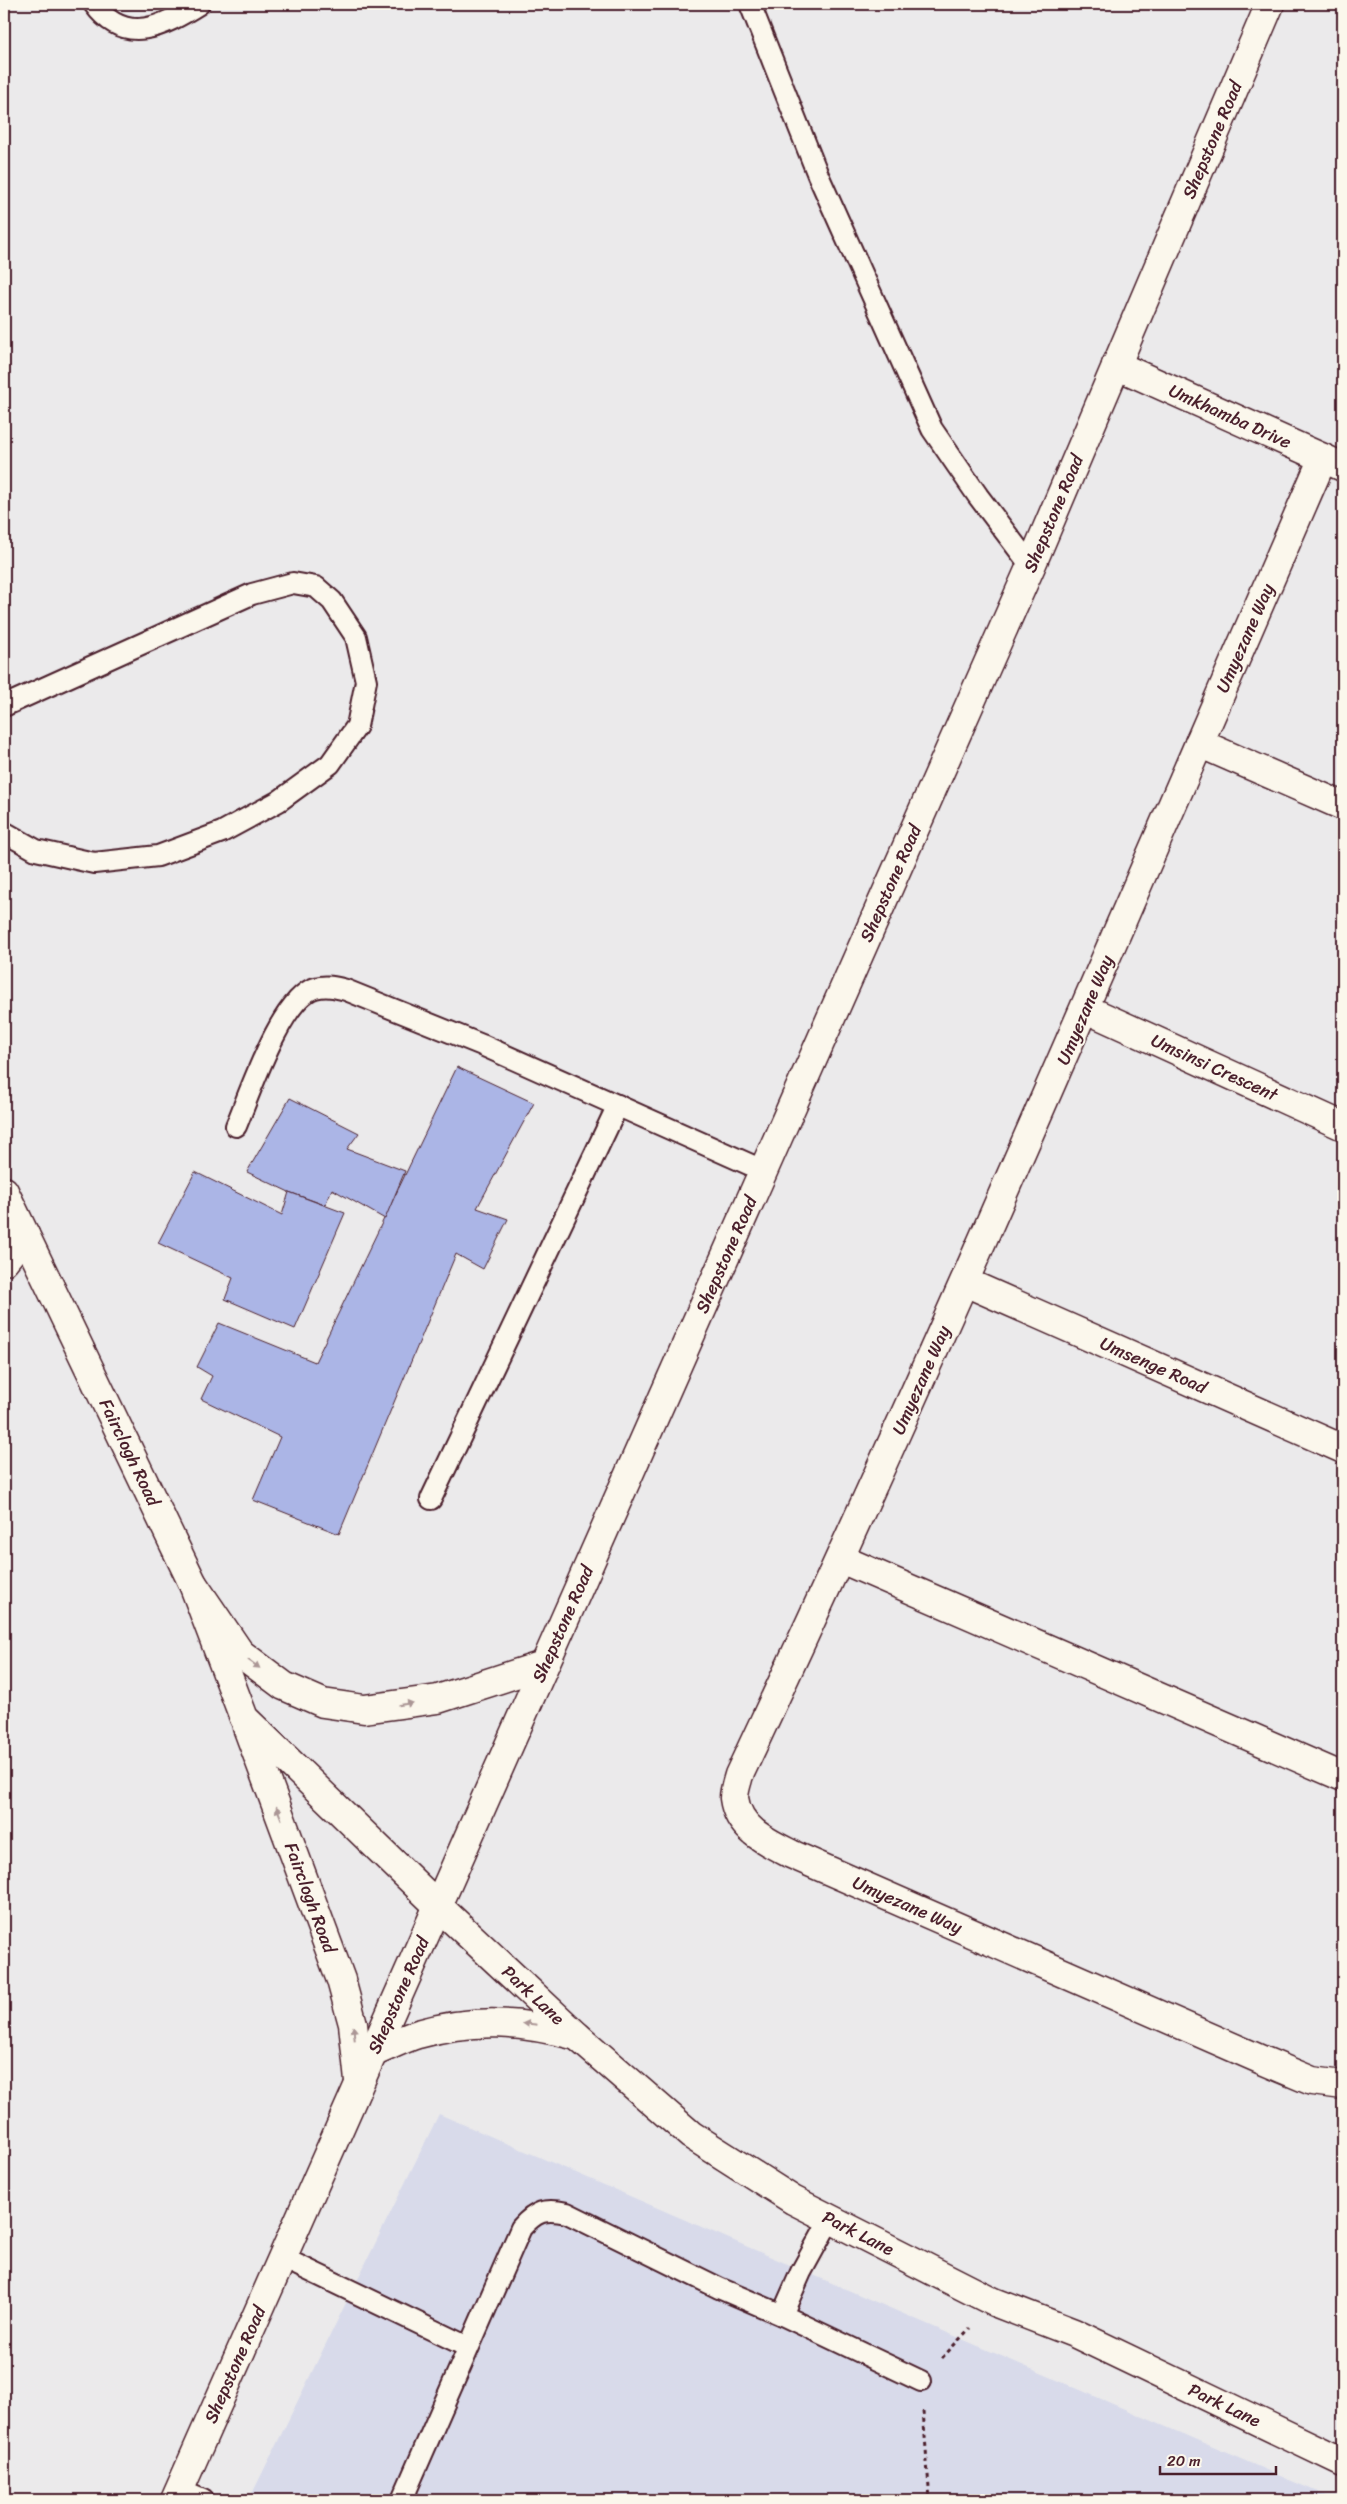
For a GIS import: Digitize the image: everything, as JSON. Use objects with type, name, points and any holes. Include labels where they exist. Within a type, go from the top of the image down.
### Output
[{"type":"street","name":"Shepstone Road","points":[[186,2497],[281,2257],[1031,566],[1270,4]]},
{"type":"street","name":"Umkhamba Drive","points":[[1116,365],[1333,462]]},
{"type":"street","name":"Umyezane Way","points":[[1333,462],[1199,743],[1086,1009],[965,1282],[840,1559],[739,1775],[734,1798],[743,1820],[758,1838],[1262,2060],[1312,2081],[1343,2085]]},
{"type":"street","points":[[1199,743],[1343,806]]},
{"type":"street","name":"Umsinsi Crescent","points":[[1086,1009],[1343,1126]]},
{"type":"street","name":"Fairclogh Road","points":[[4,1191],[193,1584],[341,1980],[352,2024],[359,2081]]},
{"type":"street","points":[[4,1261],[25,1235]]},
{"type":"street","name":"Umsenge Road","points":[[965,1282],[1343,1449]]},
{"type":"street","points":[[840,1559],[1343,1777]]},
{"type":"street","points":[[193,1584],[240,1653],[284,1686],[323,1703],[364,1709],[438,1700],[543,1665]]},
{"type":"street","name":"Fairclogh Road","points":[[244,1718],[437,1905]]},
{"type":"street","name":"Park Lane","points":[[437,1905],[577,2036],[691,2135],[793,2200],[994,2302],[1074,2333],[1343,2462]]},
{"type":"street","points":[[372,2053],[417,2034],[454,2026],[503,2021],[538,2025],[577,2036]]},
{"type":"lane","points":[[94,4],[106,17],[131,30],[153,28],[169,23],[200,4]]},
{"type":"lane","points":[[750,4],[818,175],[932,429],[978,496],[1031,566]]},
{"type":"lane","points":[[4,706],[252,594],[293,583],[316,587],[332,601],[356,636],[366,682],[357,726],[330,764],[279,801],[222,832],[158,856],[94,863],[36,850],[4,832]]},
{"type":"lane","points":[[236,1126],[281,1022],[305,993],[314,988],[327,986],[346,990],[482,1045],[762,1170]]},
{"type":"lane","points":[[431,1499],[618,1105]]},
{"type":"lane","points":[[402,2500],[520,2228],[529,2219],[550,2209],[567,2213],[719,2288],[921,2380]]},
{"type":"lane","points":[[782,2316],[801,2272],[830,2219]]},
{"type":"lane","points":[[281,2257],[468,2347]]},
{"type":"shaded area","points":[[439,2114],[1336,2500],[249,2500]]},
{"type":"building","points":[[457,1067],[534,1103],[477,1208],[508,1219],[483,1269],[456,1254],[339,1534],[253,1500],[280,1437],[201,1399],[212,1376],[197,1367],[219,1323],[315,1362]]},
{"type":"building","points":[[290,1098],[359,1133],[347,1149],[405,1171],[385,1219],[332,1189],[325,1205],[289,1192],[247,1172]]},
{"type":"building","points":[[195,1172],[282,1215],[289,1192],[345,1213],[295,1329],[225,1299],[233,1278],[158,1243]]}]
